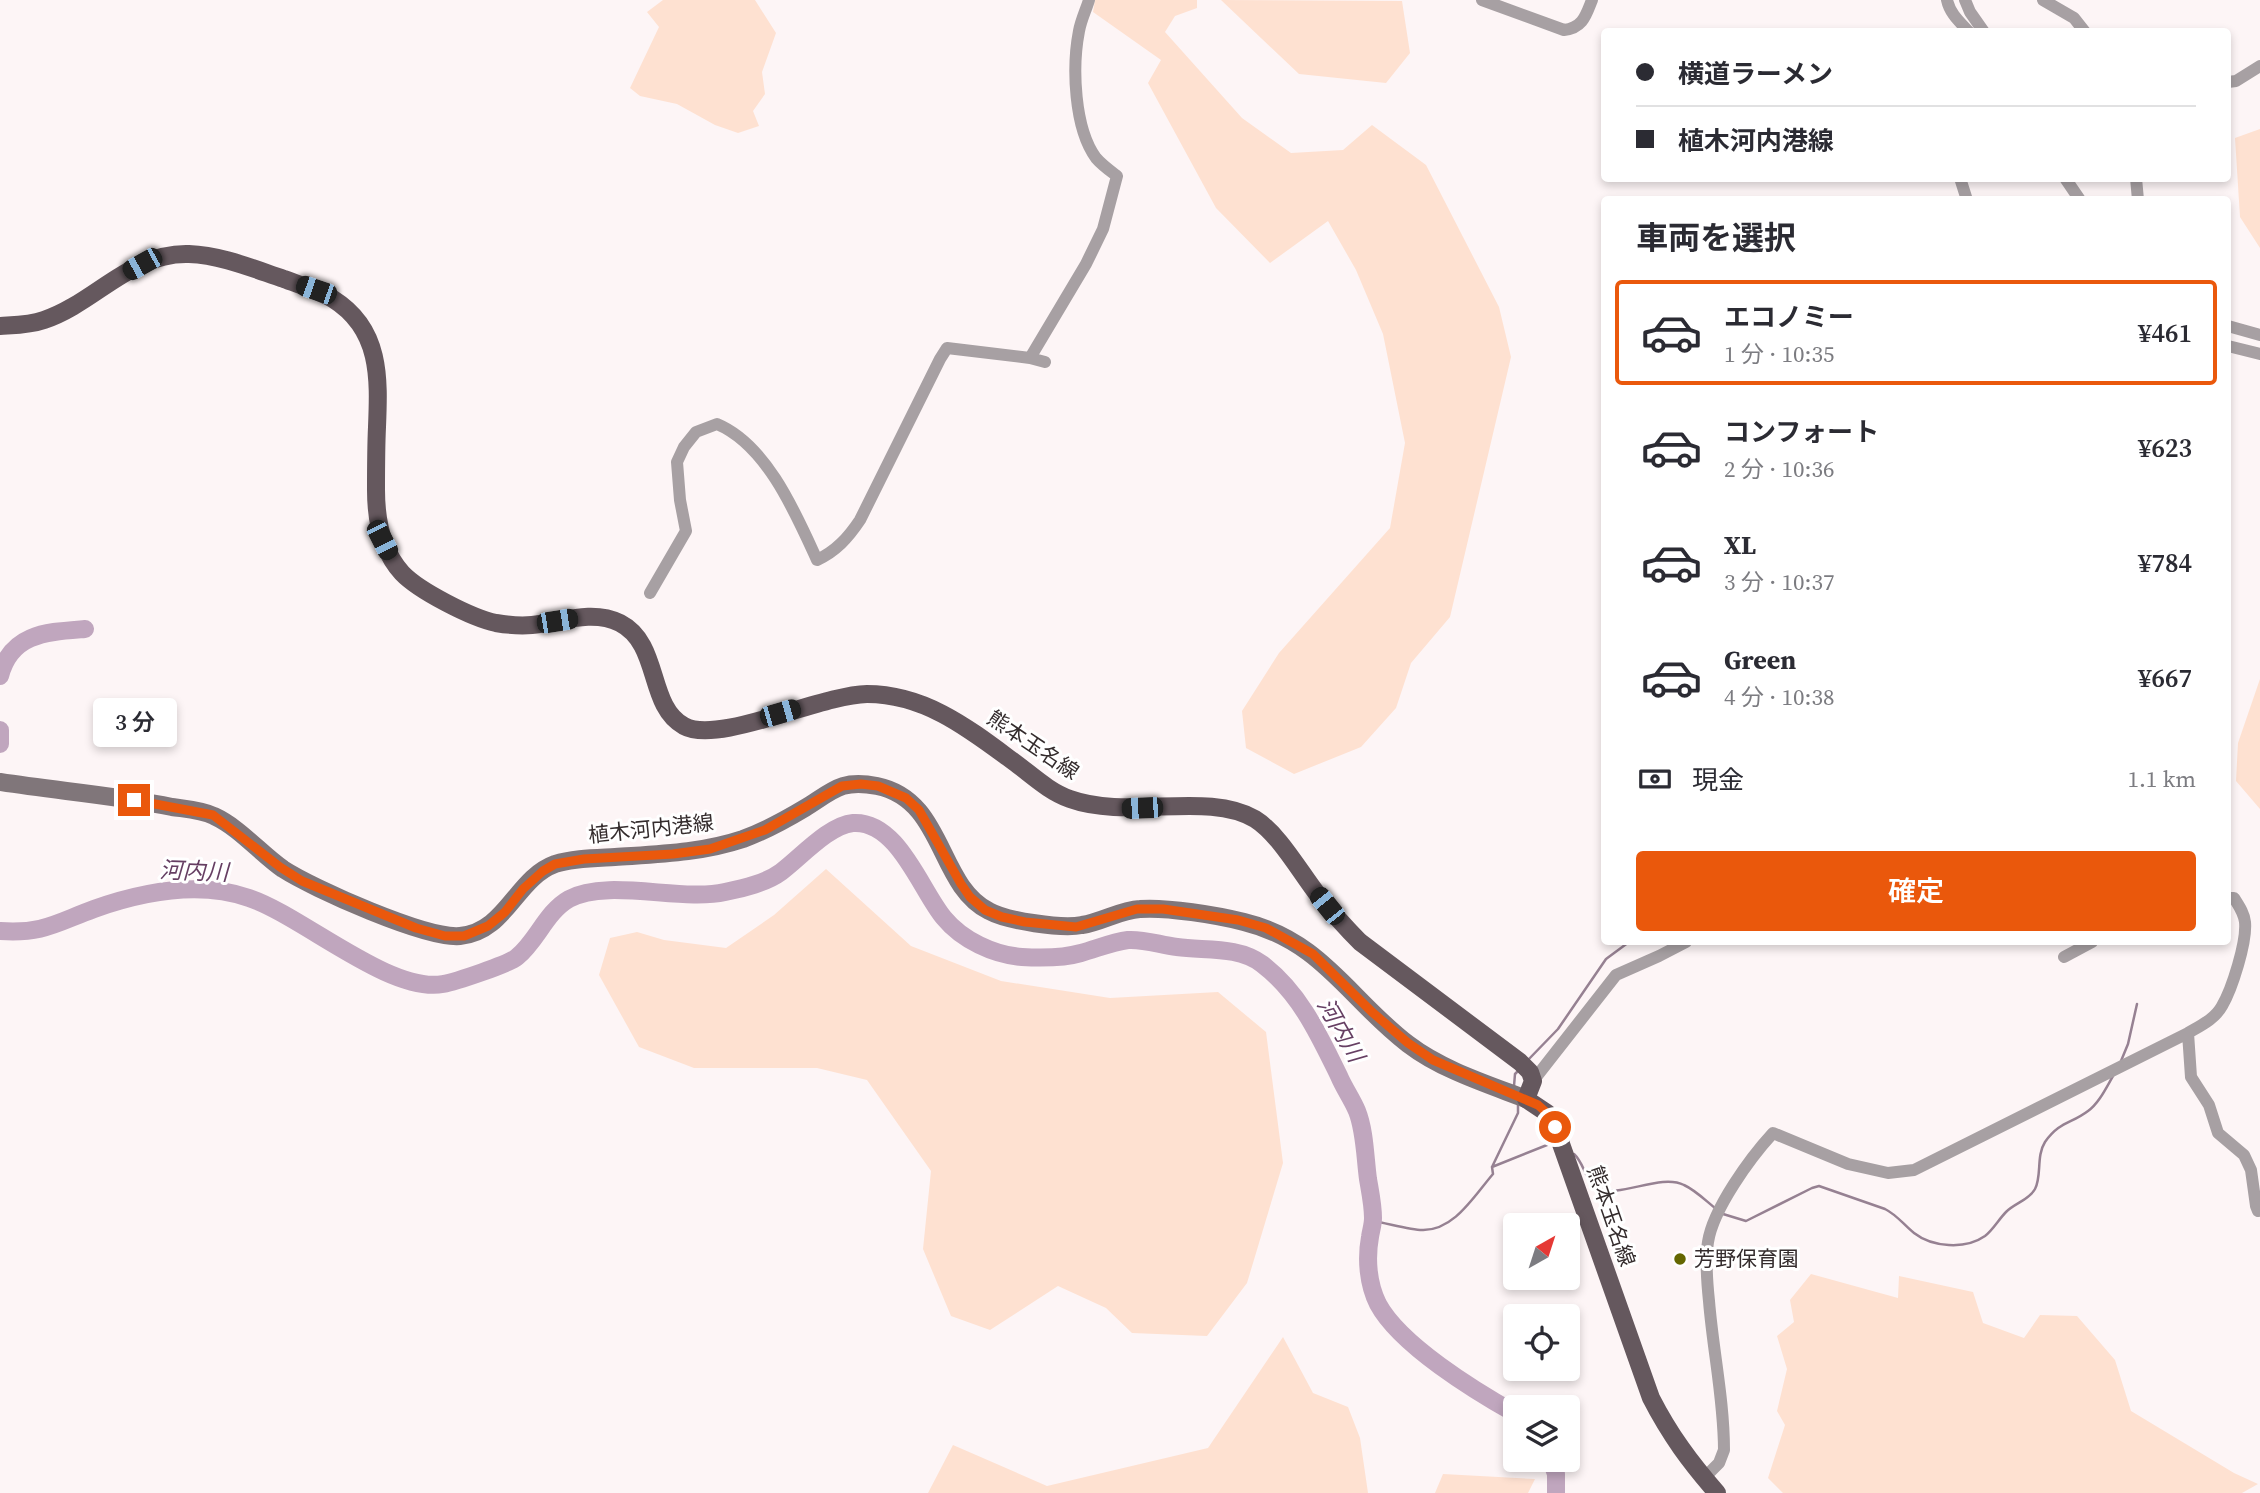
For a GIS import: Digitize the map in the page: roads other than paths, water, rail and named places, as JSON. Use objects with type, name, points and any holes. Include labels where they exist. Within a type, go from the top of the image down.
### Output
[{"type":"main road","name":"熊本玉名線","points":[[0,326],[42,321],[79,303],[142,264],[168,255],[190,254],[246,266],[316,290],[342,305],[359,322],[368,338],[378,368],[376,515],[382,540],[390,555],[402,573],[422,589],[482,619],[497,623],[533,625],[597,617],[624,624],[648,654],[669,712],[682,726],[703,732],[723,730],[823,701],[850,696],[869,694],[902,697],[951,718],[1051,790],[1071,799],[1103,808],[1222,808],[1259,821],[1337,919],[1360,942],[1520,1062],[1530,1072],[1533,1081]]},
{"type":"main road","name":"植木河内港線","points":[[0,782],[160,804],[213,815],[302,881],[382,915],[445,936],[464,936],[488,926],[505,912],[523,889],[555,864],[584,859],[710,849],[765,830],[842,786],[878,786],[906,798],[919,810],[961,884],[970,897],[985,910],[1025,922],[1076,927],[1137,909],[1163,909],[1238,920],[1266,928],[1313,954],[1399,1035],[1433,1060],[1526,1098]]},
{"type":"main road","points":[[1526,1098],[1533,1081]]},
{"type":"main road","name":"熊本玉名線","points":[[1526,1098],[1547,1113],[1555,1127],[1651,1398],[1683,1454],[1717,1493]]},
{"type":"street","points":[[1030,358],[1086,264],[1103,229],[1116,176],[1095,157],[1080,120],[1076,78],[1078,35],[1089,0]]},
{"type":"street","points":[[1482,0],[1513,6],[1564,30],[1571,30],[1584,22],[1591,0]]},
{"type":"street","points":[[1947,0],[1948,8],[1965,28]]},
{"type":"street","points":[[1965,0],[1981,28]]},
{"type":"street","points":[[2043,0],[2074,18],[2082,28]]},
{"type":"street","points":[[2231,82],[2260,66]]},
{"type":"street","points":[[2231,327],[2260,335]]},
{"type":"street","points":[[2231,347],[2260,354]]},
{"type":"street","points":[[650,593],[686,531],[677,462],[684,447],[696,432],[718,424],[760,457],[795,511],[817,560],[846,541],[860,520],[947,348],[1045,362]]},
{"type":"street","points":[[1703,1478],[1719,1463],[1724,1450],[1707,1279],[1708,1241],[1718,1215],[1756,1152],[1773,1133],[1849,1164],[1888,1173],[1914,1170],[2188,1033],[2211,1019],[2221,1007],[2239,960],[2245,923],[2241,909],[2234,898],[2231,898]]},
{"type":"street","points":[[1533,1081],[1616,975],[1681,945]]},
{"type":"street","points":[[2064,957],[2086,945]]},
{"type":"street","points":[[2188,1033],[2191,1077],[2209,1105],[2218,1133],[2244,1155],[2251,1170],[2258,1211]]},
{"type":"waterway","points":[[0,676],[5,662],[22,643],[44,634],[85,629]]},
{"type":"waterway","points":[[0,730],[0,744]]},
{"type":"waterway","name":"河内川","points":[[0,931],[39,929],[112,903],[151,894],[211,890],[249,898],[270,907],[372,966],[398,977],[422,984],[443,984],[504,964],[517,957],[554,911],[569,899],[585,893],[624,890],[708,894],[740,889],[775,876],[815,843],[844,825],[869,825],[896,845],[951,926],[990,950],[1011,956],[1052,957],[1074,955],[1122,941],[1140,940],[1243,954],[1253,958],[1275,975],[1307,1015],[1360,1119],[1373,1213],[1368,1254],[1369,1271],[1378,1304],[1389,1320],[1421,1351],[1460,1380],[1503,1406]]},
{"type":"waterway","points":[[1528,1060],[1558,1029],[1606,959],[1625,945]]},
{"type":"waterway","points":[[2121,1061],[2128,1044],[2137,1004]]},
{"type":"waterway","points":[[1514,1086],[1515,1074],[1519,1070]]},
{"type":"waterway","points":[[1723,1214],[1746,1221],[1819,1186],[1885,1209],[1921,1238],[1949,1245],[1977,1240],[1988,1234],[2003,1215],[2032,1193],[2037,1184],[2045,1142],[2061,1126],[2092,1108],[2113,1076]]},
{"type":"waterway","points":[[1373,1221],[1422,1230],[1433,1229],[1454,1219],[1493,1174],[1492,1167],[1518,1113],[1518,1103]]},
{"type":"waterway","points":[[1492,1167],[1552,1143]]},
{"type":"waterway","points":[[1574,1154],[1590,1182],[1598,1188],[1607,1191],[1674,1182],[1692,1190],[1715,1208]]},
{"type":"waterway","name":"河内川","points":[[1555,1472],[1556,1493]]},
{"type":"place","name":"芳野保育園","points":[[1680,1259]]}]
